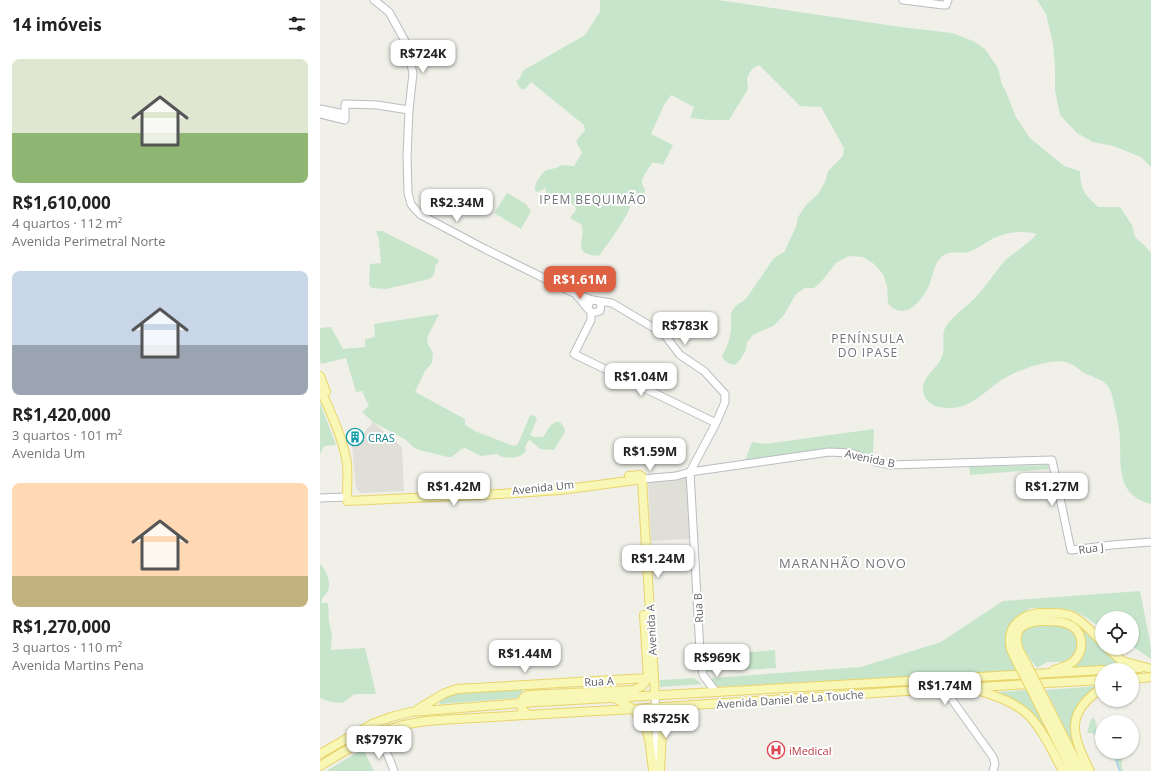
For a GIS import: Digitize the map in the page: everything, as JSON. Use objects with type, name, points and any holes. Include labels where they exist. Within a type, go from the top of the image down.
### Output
[{"type":"main road","points":[[320,376],[349,456],[351,467],[350,499]]},
{"type":"main road","points":[[320,388],[341,441],[347,466],[350,499]]},
{"type":"main road","name":"Avenida Um","points":[[350,499],[552,488],[639,478]]},
{"type":"main road","name":"Avenida A","points":[[639,478],[648,678]]},
{"type":"main road","name":"Avenida A","points":[[639,478],[655,695]]},
{"type":"main road","points":[[1082,771],[1024,667],[1012,651],[1010,640],[1011,633],[1017,622],[1032,614],[1059,613],[1071,616],[1083,623],[1095,635]]},
{"type":"main road","points":[[1024,667],[1017,643],[1018,634],[1023,626],[1033,621],[1062,622],[1075,628],[1080,636],[1081,646],[1079,654],[1073,661],[1065,666],[1040,674]]},
{"type":"main road","points":[[1116,655],[1122,661],[1150,668]]},
{"type":"main road","points":[[1139,669],[1150,668]]},
{"type":"main road","name":"Avenida Daniel de La Touche","points":[[321,752],[372,724],[391,717],[412,712],[520,703],[1095,670]]},
{"type":"main road","points":[[528,715],[522,709],[520,703],[524,697],[528,695],[631,690],[642,686],[648,678]]},
{"type":"main road","name":"Rua A","points":[[412,712],[445,693],[457,689],[648,678]]},
{"type":"main road","points":[[1139,679],[1151,678]]},
{"type":"main road","name":"Avenida Daniel de La Touche","points":[[320,766],[368,739],[396,727],[423,722],[477,716],[528,715],[655,708],[1095,680]]},
{"type":"main road","points":[[969,688],[1005,700],[1026,713],[1039,728],[1063,771]]},
{"type":"main road","points":[[631,690],[655,695]]},
{"type":"main road","points":[[1090,771],[1077,743],[1075,729],[1078,714],[1085,702],[1095,694]]},
{"type":"main road","points":[[1039,695],[1072,771]]},
{"type":"main road","points":[[613,698],[633,709],[641,717],[646,730],[653,771]]},
{"type":"main road","points":[[660,771],[662,730],[668,720],[681,706]]},
{"type":"street","points":[[374,0],[386,9],[405,41],[413,73],[409,110],[407,157],[408,193],[411,204],[421,215],[485,249],[572,292],[595,301],[601,305],[601,309],[595,313],[572,292]]},
{"type":"street","points":[[904,0],[943,5],[946,5],[948,0]]},
{"type":"street","points":[[938,0],[944,0]]},
{"type":"street","points":[[345,117],[345,104],[377,105],[409,110]]},
{"type":"street","points":[[320,109],[345,117]]},
{"type":"street","points":[[320,114],[345,117]]},
{"type":"street","points":[[690,472],[716,423],[726,402],[726,397],[704,371],[680,355],[664,334],[612,303],[595,301],[589,303],[591,320],[574,354],[716,423]]},
{"type":"street","name":"Avenida B","points":[[639,478],[676,476],[690,472],[829,452],[852,453],[876,462],[891,465],[1052,460],[1071,550]]},
{"type":"street","name":"Rua B","points":[[690,472],[703,675],[716,692]]},
{"type":"street","points":[[320,498],[350,499]]},
{"type":"street","name":"Rua J","points":[[1071,550],[1151,542]]},
{"type":"street","points":[[938,690],[950,697],[993,757],[995,764],[993,771]]},
{"type":"street","name":"Avenida A","points":[[655,695],[657,771]]},
{"type":"street","points":[[368,739],[375,740],[383,747],[394,771]]},
{"type":"shaded area","points":[[373,422],[402,447],[404,491],[361,493],[356,489],[352,446]]},
{"type":"shaded area","points":[[687,477],[690,539],[651,541],[648,482]]},
{"type":"green space","points":[[600,0],[718,0],[952,33],[973,41],[985,49],[998,68],[1002,84],[1016,117],[1030,138],[1064,166],[1080,171],[1081,184],[1084,192],[1098,207],[1120,207],[1132,225],[1135,237],[1151,253],[1151,504],[1139,499],[1130,492],[1125,484],[1122,474],[1119,426],[1109,388],[1099,379],[1086,374],[1071,364],[1065,362],[1049,362],[1014,373],[1000,381],[973,401],[959,407],[948,408],[936,406],[929,402],[925,397],[923,390],[924,384],[926,378],[941,358],[946,326],[975,298],[1003,263],[1037,234],[1026,232],[1008,233],[992,239],[971,251],[944,255],[940,258],[934,270],[930,284],[919,302],[905,311],[894,309],[888,303],[887,286],[883,274],[874,264],[863,257],[849,256],[836,263],[821,282],[814,288],[805,288],[796,294],[784,315],[773,326],[753,335],[747,342],[746,350],[740,360],[735,365],[724,360],[722,357],[728,344],[731,330],[732,311],[738,304],[745,300],[774,258],[784,252],[796,227],[798,217],[807,204],[819,193],[825,182],[828,171],[843,156],[844,148],[821,107],[800,106],[759,65],[752,69],[747,78],[748,89],[729,120],[690,118],[694,107],[671,95],[664,105],[651,134],[673,145],[663,165],[652,163],[642,179],[642,185],[645,189],[645,193],[637,193],[635,195],[623,221],[599,256],[584,252],[581,245],[583,230],[581,224],[571,219],[571,216],[575,212],[576,208],[568,199],[559,195],[550,200],[548,199],[546,195],[546,188],[538,192],[535,191],[535,188],[538,179],[546,170],[562,165],[574,166],[582,153],[576,141],[585,130],[584,125],[531,82],[524,90],[520,88],[516,81],[519,79],[524,70],[585,35],[600,12]]},
{"type":"green space","points":[[1037,0],[1151,0],[1151,167],[1141,157],[1113,146],[1093,142],[1077,133],[1060,115],[1055,90],[1053,43],[1046,14]]},
{"type":"green space","points":[[507,193],[526,204],[531,211],[521,229],[494,213]]},
{"type":"green space","points":[[376,231],[382,231],[438,259],[439,261],[435,266],[434,275],[429,279],[386,289],[372,288],[369,285],[370,264],[381,263],[379,240]]},
{"type":"green space","points":[[439,314],[427,338],[428,344],[433,353],[432,363],[425,371],[415,392],[465,419],[465,425],[477,432],[514,446],[518,444],[530,415],[535,416],[537,419],[530,435],[535,437],[543,437],[550,426],[555,422],[560,422],[565,429],[565,432],[554,450],[540,449],[530,440],[525,447],[526,451],[523,454],[512,458],[497,454],[481,456],[465,448],[461,449],[452,457],[419,450],[413,447],[406,440],[373,422],[362,412],[369,406],[362,391],[356,392],[346,358],[321,364],[320,328],[331,327],[343,349],[365,347],[365,339],[375,337],[374,324]]},
{"type":"green space","points":[[320,403],[336,445],[324,446],[320,454]]},
{"type":"green space","points":[[874,429],[873,455],[840,448],[745,461],[752,442],[765,444]]},
{"type":"green space","points":[[1048,465],[1049,469],[970,475],[969,467]]},
{"type":"green space","points":[[320,564],[325,570],[329,581],[329,588],[322,598],[322,603],[328,603],[332,636],[331,650],[365,648],[376,694],[353,695],[343,703],[331,702],[320,698]]},
{"type":"green space","points":[[1140,591],[1151,647],[1151,659],[1139,651],[1139,611],[1095,611],[1095,624],[1072,610],[1030,608],[1013,621],[1008,638],[1020,673],[863,679],[716,687],[711,681],[713,678],[861,667],[941,642],[1003,601]]},
{"type":"green space","points":[[1072,619],[1095,641],[1095,655],[1110,655],[1119,663],[1095,663],[1095,667],[1073,668],[1072,666],[1082,654],[1070,622]]},
{"type":"green space","points":[[1060,624],[1067,627],[1076,635],[1077,646],[1075,651],[1066,662],[1047,662],[1037,668],[1025,652],[1021,641],[1022,635],[1031,625]]},
{"type":"green space","points":[[775,650],[776,668],[743,670],[741,653]]},
{"type":"green space","points":[[736,652],[737,670],[704,672],[703,654]]},
{"type":"green space","points":[[694,678],[702,684],[660,687],[660,680]]},
{"type":"green space","points":[[1095,686],[1095,691],[1072,722],[1071,729],[1073,745],[1046,690]]},
{"type":"green space","points":[[530,687],[524,689],[517,698],[440,704],[440,700],[445,694]]},
{"type":"green space","points":[[1027,690],[1059,748],[1054,751],[1043,729],[1000,696],[999,692]]},
{"type":"green space","points":[[1093,718],[1095,720],[1095,736],[1092,733],[1087,733],[1091,719]]},
{"type":"green space","points":[[363,749],[374,771],[326,771]]},
{"type":"green space","points":[[1114,759],[1122,759],[1123,771],[1119,771]]},
{"type":"waterway","points":[[1118,759],[1117,764],[1120,771]]},
{"type":"place","name":"CRAS","points":[[355,437]]},
{"type":"place","name":"iMedical","points":[[776,750]]},
{"type":"district","name":"IPEM BEQUIMÃO","points":[[593,199]]},
{"type":"district","name":"PENÍNSULA DO IPASE","points":[[868,345]]},
{"type":"district","name":"MARANHÃO NOVO","points":[[843,563]]}]
